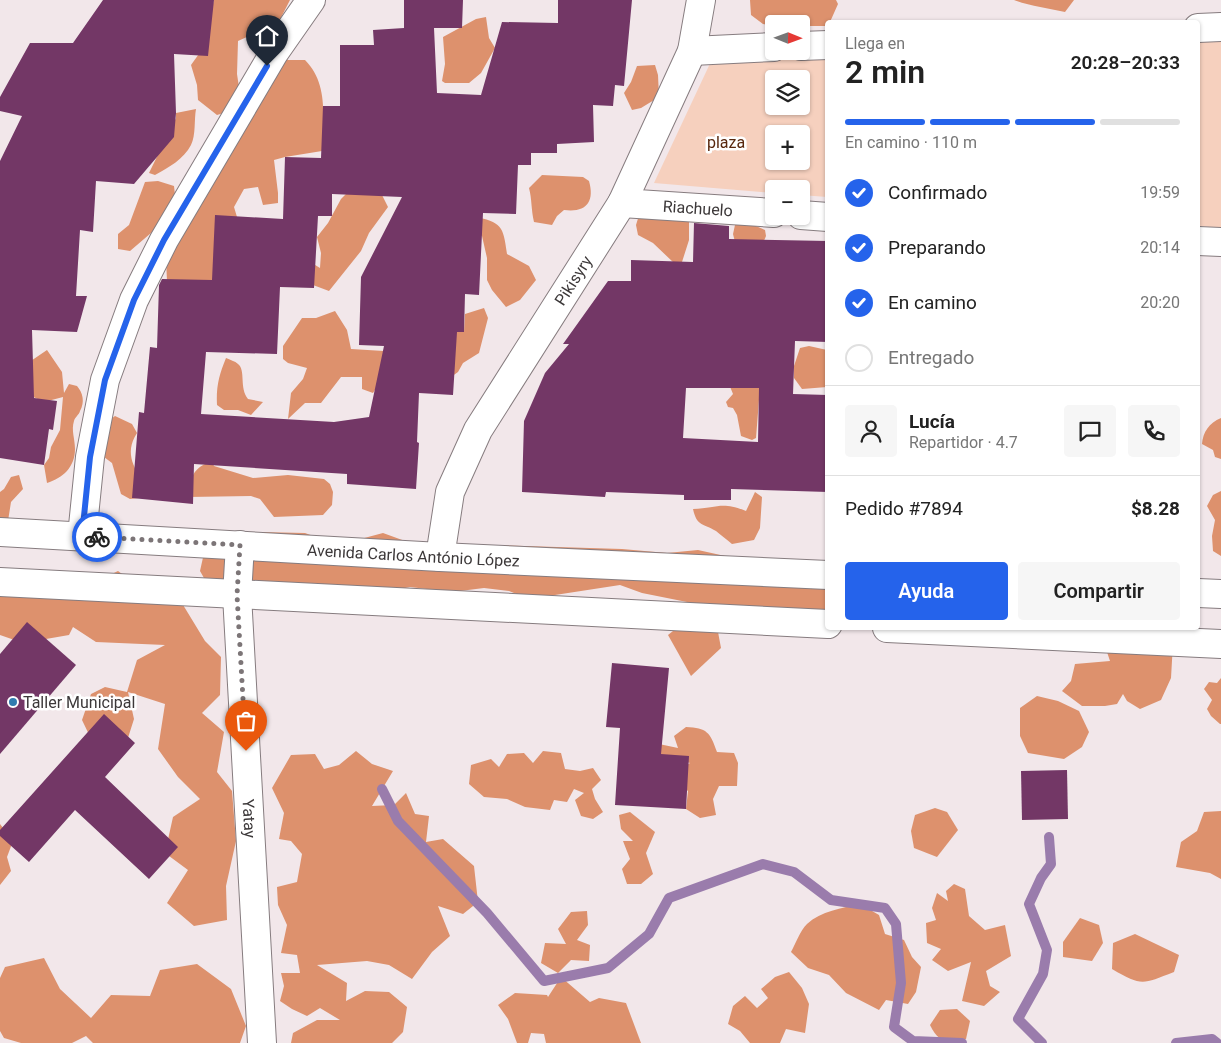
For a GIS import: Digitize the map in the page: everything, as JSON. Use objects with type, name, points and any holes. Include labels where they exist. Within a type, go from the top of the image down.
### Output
[{"type":"street","points":[[82,536],[90,457],[105,380],[134,300],[164,240],[274,53],[311,0]]},
{"type":"street","name":"Pikisyry","points":[[440,557],[450,492],[478,430],[622,203],[692,51],[701,0]]},
{"type":"street","points":[[1200,28],[1221,27]]},
{"type":"street","points":[[810,46],[825,45]]},
{"type":"street","points":[[692,51],[765,48]]},
{"type":"street","name":"Riachuelo","points":[[622,203],[765,212]]},
{"type":"street","points":[[810,216],[825,217]]},
{"type":"street","points":[[1200,241],[1221,242]]},
{"type":"street","name":"Avenida Carlos António López","points":[[0,532],[440,557],[825,575]]},
{"type":"street","name":"Yatay","points":[[240,545],[237,595],[262,1043]]},
{"type":"street","points":[[0,582],[825,624]]},
{"type":"street","points":[[1200,593],[1221,594]]},
{"type":"street","points":[[929,630],[1221,644]]},
{"type":"green space","points":[[1221,36],[1221,228],[1200,226],[1200,37]]},
{"type":"green space","name":"plaza","points":[[825,51],[825,197],[810,196],[810,180],[765,180],[765,192],[654,183],[714,55],[765,53],[765,60],[810,60],[810,52]]},
{"type":"shaded area","points":[[214,0],[290,0],[270,39],[249,36],[238,41],[237,74],[240,94],[230,111],[217,115],[198,100],[197,85],[191,65],[201,51]]},
{"type":"shaded area","points":[[750,0],[836,0],[838,4],[831,20],[825,20],[825,26],[810,26],[810,15],[765,15],[765,24],[751,15]]},
{"type":"shaded area","points":[[1014,0],[1074,0],[1065,12]]},
{"type":"shaded area","points":[[486,17],[489,38],[495,48],[481,73],[469,83],[445,83],[442,81],[445,64],[443,37],[476,19]]},
{"type":"shaded area","points":[[274,53],[288,60],[305,60],[313,69],[318,80],[323,102],[322,151],[274,160],[278,203],[263,205],[258,187],[244,189],[234,207],[240,227],[232,262],[209,284],[167,281],[166,259]]},
{"type":"shaded area","points":[[655,65],[658,75],[659,97],[641,108],[632,110],[624,93],[631,82],[637,66]]},
{"type":"shaded area","points":[[196,109],[194,137],[188,150],[175,163],[155,175],[149,173],[176,118],[176,113]]},
{"type":"shaded area","points":[[542,175],[583,177],[589,181],[591,188],[590,200],[583,208],[578,210],[564,210],[557,216],[552,225],[534,222],[529,188]]},
{"type":"shaded area","points":[[158,181],[174,186],[175,195],[158,227],[130,251],[118,249],[118,234],[129,225],[145,182]]},
{"type":"shaded area","points":[[376,183],[388,207],[369,233],[361,251],[329,291],[313,285],[307,260],[320,268],[321,253],[317,237],[328,223],[341,199],[349,191]]},
{"type":"shaded area","points":[[640,212],[689,219],[689,240],[682,262],[674,263],[653,243],[638,235],[636,225]]},
{"type":"shaded area","points":[[473,216],[495,223],[499,227],[504,237],[507,254],[529,266],[536,280],[520,300],[506,307],[492,290],[487,280],[487,258],[482,236],[468,230]]},
{"type":"shaded area","points":[[744,221],[765,230],[766,236],[761,248],[735,242],[733,234],[735,225]]},
{"type":"shaded area","points":[[484,308],[488,318],[479,353],[463,363],[458,372],[451,377],[437,332],[464,332],[465,314]]},
{"type":"shaded area","points":[[335,311],[347,330],[351,349],[384,351],[384,376],[373,393],[362,389],[362,377],[341,377],[321,403],[305,403],[288,419],[291,393],[303,379],[307,368],[288,363],[283,359],[283,346],[302,318],[316,318]]},
{"type":"shaded area","points":[[764,336],[756,438],[752,440],[741,436],[737,415],[733,408],[728,407],[726,402],[733,394],[727,379]]},
{"type":"shaded area","points":[[809,346],[825,350],[825,387],[802,389],[794,378],[794,366],[800,348]]},
{"type":"shaded area","points":[[47,350],[62,372],[64,393],[69,384],[77,386],[83,401],[82,408],[73,424],[75,449],[73,461],[63,475],[47,483],[44,465],[49,458],[51,447],[60,430],[63,397],[44,402],[23,392],[22,367]]},
{"type":"shaded area","points":[[226,358],[238,364],[242,370],[245,395],[248,399],[263,402],[251,415],[238,410],[224,410],[217,405],[218,381]]},
{"type":"shaded area","points":[[115,416],[132,424],[137,433],[131,448],[131,455],[145,489],[139,498],[130,499],[121,494],[112,463],[104,457],[107,422]]},
{"type":"shaded area","points":[[1221,418],[1221,459],[1215,457],[1213,450],[1202,444],[1207,428]]},
{"type":"shaded area","points":[[212,462],[214,466],[253,478],[288,475],[324,479],[330,484],[333,492],[332,505],[323,515],[274,517],[260,499],[251,496],[188,497],[189,485],[196,470]]},
{"type":"shaded area","points":[[19,475],[23,489],[11,502],[8,521],[0,519],[0,492],[11,477]]},
{"type":"shaded area","points":[[1221,491],[1221,556],[1213,551],[1212,536],[1215,520],[1207,506],[1213,495]]},
{"type":"shaded area","points":[[755,492],[762,497],[760,528],[754,540],[732,544],[716,531],[701,524],[696,519],[693,509],[731,506],[746,511]]},
{"type":"shaded area","points":[[259,532],[305,533],[338,545],[383,533],[427,549],[496,545],[622,549],[667,553],[698,550],[757,566],[825,566],[825,616],[711,609],[692,603],[642,593],[620,585],[529,599],[509,591],[484,588],[452,592],[410,587],[375,594],[223,586],[204,578],[200,571],[204,553]]},
{"type":"shaded area","points":[[118,571],[149,594],[177,595],[205,641],[221,657],[220,695],[202,713],[224,732],[217,772],[232,791],[236,841],[226,886],[227,920],[194,926],[167,903],[188,870],[165,853],[173,817],[200,799],[178,777],[158,749],[165,704],[128,692],[134,719],[127,741],[95,747],[82,720],[91,694],[105,687],[127,692],[137,660],[165,645],[96,642],[73,627],[69,635],[23,643],[0,635],[0,582],[78,590]]},
{"type":"shaded area","points":[[688,619],[716,621],[721,648],[691,676],[668,635]]},
{"type":"shaded area","points":[[1113,630],[1189,630],[1186,637],[1173,643],[1171,678],[1161,700],[1140,709],[1127,701],[1123,694],[1117,704],[1082,706],[1062,691],[1071,681],[1075,664],[1110,661],[1105,646]]},
{"type":"shaded area","points":[[1221,678],[1220,724],[1211,716],[1207,709],[1212,700],[1204,689],[1209,682],[1217,683]]},
{"type":"shaded area","points":[[1037,696],[1058,701],[1079,711],[1089,732],[1082,747],[1064,759],[1028,753],[1020,736],[1020,708]]},
{"type":"shaded area","points":[[686,727],[707,732],[717,752],[734,753],[738,763],[737,786],[719,786],[713,799],[716,815],[700,818],[686,809],[688,791],[682,786],[679,770],[690,763],[675,758],[656,758],[659,744],[678,748],[674,736]]},
{"type":"shaded area","points":[[356,751],[372,764],[393,771],[372,806],[394,805],[406,793],[415,814],[429,816],[426,842],[443,839],[474,866],[478,902],[463,914],[438,906],[450,936],[432,952],[412,979],[389,965],[367,961],[317,965],[347,983],[346,1001],[365,991],[389,992],[407,1007],[403,1032],[392,1043],[291,1043],[293,1033],[317,1020],[340,1020],[320,1008],[307,1016],[280,1001],[284,986],[281,973],[300,973],[297,955],[281,953],[287,925],[278,905],[277,887],[297,882],[302,854],[291,841],[279,839],[284,813],[272,788],[291,755],[315,754],[324,769],[339,765]]},
{"type":"shaded area","points":[[543,751],[561,753],[565,769],[580,771],[593,768],[601,780],[592,789],[595,799],[603,812],[593,819],[581,816],[575,800],[584,793],[574,789],[567,802],[554,800],[550,810],[525,807],[507,799],[484,797],[469,784],[471,765],[491,759],[499,767],[507,754],[524,753],[533,763]]},
{"type":"shaded area","points":[[935,808],[947,812],[958,830],[937,857],[914,848],[911,831],[915,815]]},
{"type":"shaded area","points":[[1221,811],[1221,879],[1210,873],[1176,867],[1181,842],[1197,831],[1204,812]]},
{"type":"shaded area","points":[[630,812],[655,832],[646,853],[653,874],[641,884],[627,884],[622,869],[630,859],[623,841],[633,841],[621,829],[619,815]]},
{"type":"shaded area","points":[[0,824],[13,841],[7,857],[11,871],[0,885]]},
{"type":"shaded area","points":[[954,884],[965,889],[969,916],[985,930],[1005,925],[1011,956],[986,971],[990,986],[1000,992],[984,1006],[962,1001],[971,962],[948,971],[932,960],[941,949],[927,943],[926,923],[936,920],[932,908],[937,893],[948,901],[946,891]]},
{"type":"shaded area","points":[[860,904],[879,915],[885,934],[904,940],[912,957],[921,967],[916,992],[908,1004],[886,1000],[879,1010],[846,993],[829,975],[808,968],[791,952],[807,924],[819,916],[832,911]]},
{"type":"shaded area","points":[[587,911],[588,925],[577,940],[590,945],[589,961],[571,960],[558,973],[541,963],[545,943],[566,944],[558,929],[571,912]]},
{"type":"shaded area","points":[[1080,918],[1099,925],[1103,943],[1092,961],[1063,957],[1063,942]]},
{"type":"shaded area","points":[[1135,934],[1179,955],[1174,972],[1143,982],[1130,979],[1112,969],[1113,943]]},
{"type":"shaded area","points":[[44,958],[60,989],[91,1018],[111,995],[150,996],[160,970],[197,964],[231,989],[246,1026],[240,1043],[93,1043],[86,1036],[72,1043],[21,1043],[4,1038],[0,1031],[0,978],[5,967]]},
{"type":"shaded area","points":[[789,972],[802,988],[809,1004],[805,1033],[786,1029],[780,1043],[750,1043],[740,1031],[728,1024],[733,1006],[745,996],[757,1008],[768,998],[761,989],[775,977]]},
{"type":"shaded area","points":[[561,977],[590,1002],[599,998],[626,1003],[641,1043],[546,1043],[544,1034],[531,1033],[528,1043],[517,1043],[508,1019],[498,1005],[515,993],[547,995],[548,997]]},
{"type":"shaded area","points":[[957,1009],[970,1021],[966,1039],[948,1041],[940,1038],[930,1025],[940,1010]]},
{"type":"building","points":[[103,0],[214,0],[208,56],[174,54],[176,113],[174,137],[134,184],[96,181],[93,232],[80,230],[76,296],[87,296],[77,332],[32,330],[34,398],[57,401],[53,430],[49,429],[44,465],[0,458],[0,161],[22,116],[0,111],[0,97],[30,43],[73,43]]},
{"type":"building","points":[[404,0],[463,0],[462,28],[434,28],[437,93],[481,95],[502,22],[558,23],[558,0],[632,0],[624,86],[615,85],[613,106],[593,105],[594,142],[557,144],[557,153],[531,153],[531,165],[518,165],[516,214],[483,213],[479,295],[465,294],[464,332],[457,332],[453,395],[419,393],[417,442],[419,443],[416,489],[347,484],[347,474],[194,464],[193,504],[132,498],[139,412],[144,413],[150,347],[157,348],[159,285],[162,279],[212,280],[215,215],[283,219],[285,157],[321,158],[323,106],[340,106],[340,45],[374,45],[373,30],[404,28]],"holes":[[[332,194],[402,197],[361,277],[359,345],[384,346],[369,417],[334,422],[201,414],[206,352],[277,354],[280,287],[314,288],[318,216],[332,216]]]},
{"type":"building","points":[[694,223],[729,226],[729,239],[825,241],[825,342],[795,341],[793,394],[825,395],[825,492],[731,489],[731,500],[684,500],[684,495],[606,492],[605,497],[522,492],[524,421],[545,373],[569,344],[563,344],[608,281],[631,281],[631,260],[693,262]],"holes":[[[686,388],[759,388],[758,442],[683,438]]]},
{"type":"building","points":[[27,622],[76,665],[0,754],[0,654]]},
{"type":"building","points":[[612,663],[669,668],[661,754],[689,756],[686,809],[615,805],[620,728],[606,727]]},
{"type":"building","points":[[104,714],[135,743],[105,777],[178,847],[149,879],[75,810],[29,862],[0,836],[0,830]]},
{"type":"building","points":[[1067,770],[1068,819],[1022,820],[1021,771]]},
{"type":"waterway","points":[[382,789],[398,821],[487,913],[544,981],[608,968],[649,934],[669,898],[763,864],[794,872],[831,900],[885,908],[896,924],[901,983],[894,1027],[913,1041],[962,1043]]},
{"type":"waterway","points":[[1042,1043],[1018,1019],[1043,974],[1047,950],[1029,904],[1041,878],[1051,864],[1049,837]]},
{"type":"waterway","points":[[1176,1043],[1212,1039],[1217,1043]]},
{"type":"way so far","points":[[97,537],[240,545],[237,595],[246,751]]},
{"type":"place","name":"Taller Municipal","points":[[13,702]]},
{"type":"route","points":[[97,537],[82,536],[90,457],[105,380],[134,300],[164,240],[267,66]]}]
